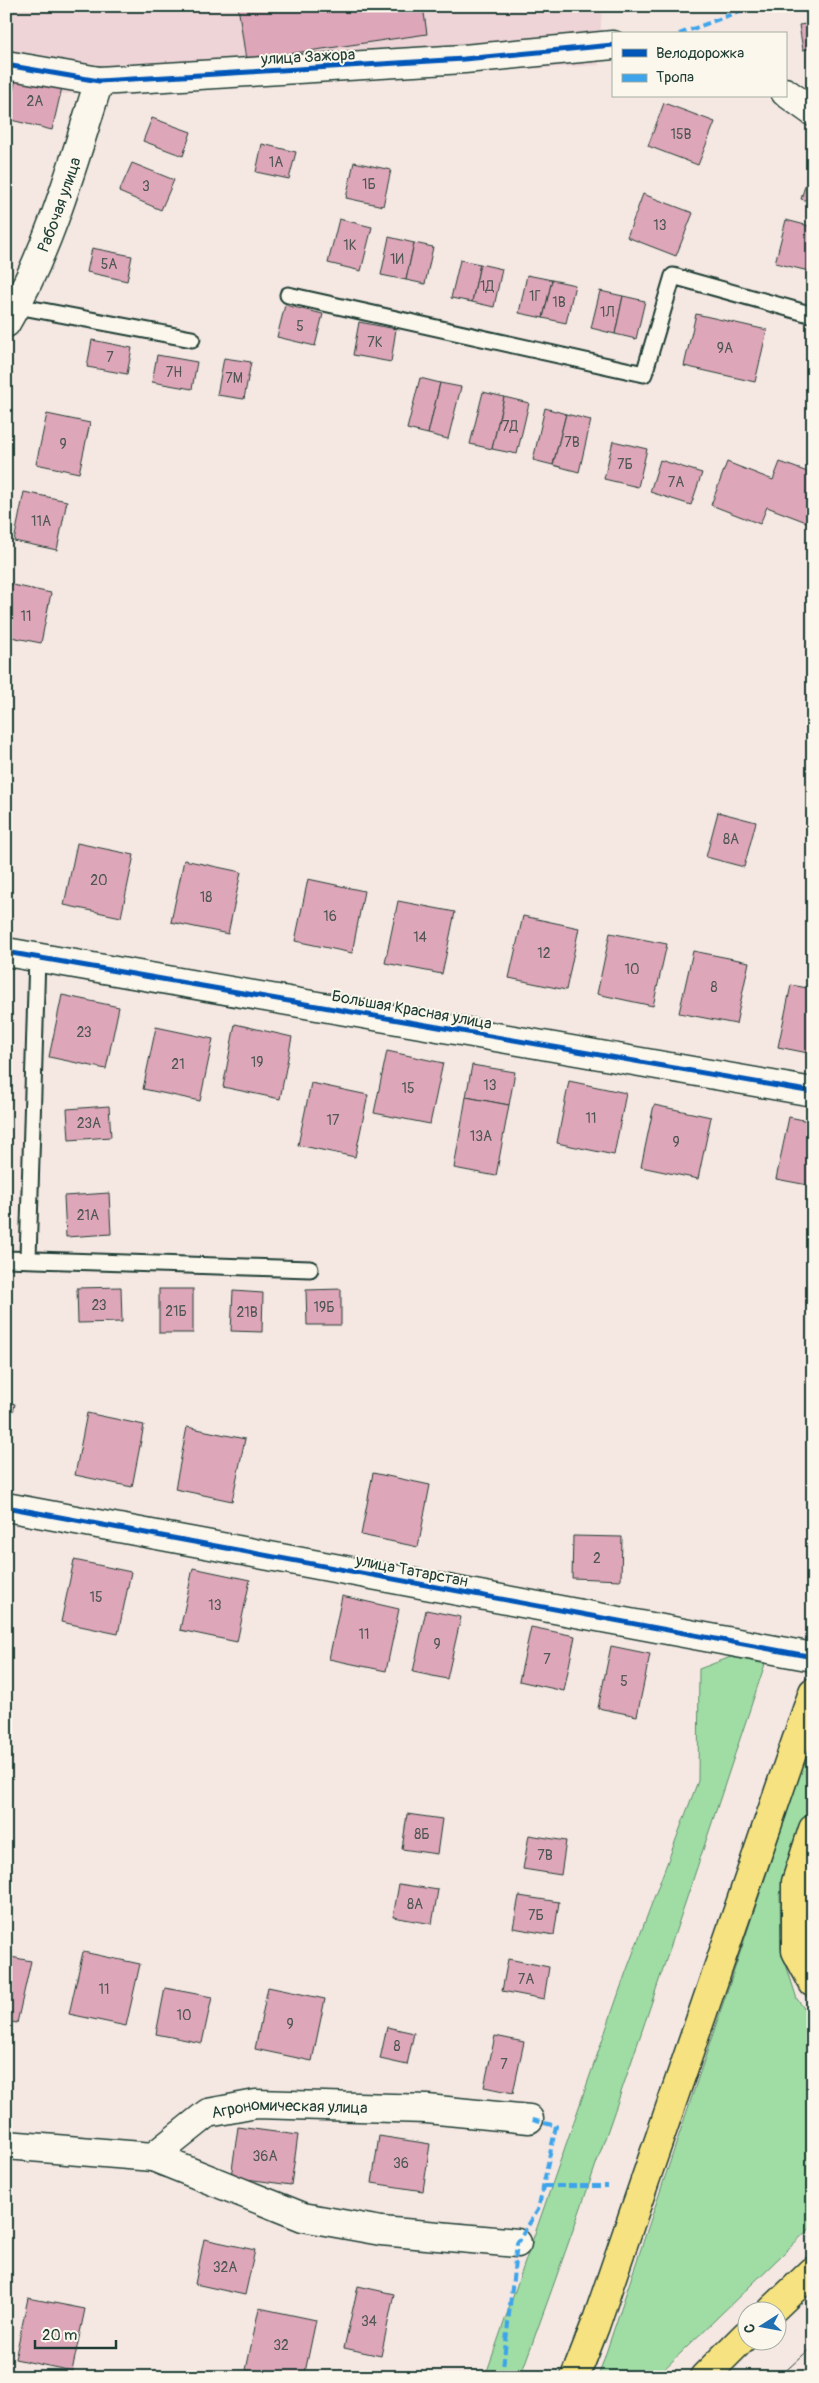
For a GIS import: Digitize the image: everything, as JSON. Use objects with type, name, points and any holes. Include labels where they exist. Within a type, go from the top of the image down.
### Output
[{"type":"main road","points":[[575,2377],[595,2326],[813,1692]]},
{"type":"main road","points":[[813,1829],[796,1882],[796,1950],[813,1983]]},
{"type":"main road","points":[[783,2300],[813,2271]]},
{"type":"main road","points":[[704,2377],[736,2345]]},
{"type":"street","name":"улица Зажора","points":[[6,65],[99,81],[464,59],[612,45]]},
{"type":"street","name":"Рабочая улица","points":[[11,314],[64,196],[99,81]]},
{"type":"street","points":[[786,93],[813,112]]},
{"type":"street","name":"Большая Красная улица","points":[[6,952],[813,1092]]},
{"type":"street","name":"улица Татарстан","points":[[6,1507],[813,1657]]},
{"type":"street","name":"Агрономическая улица","points":[[153,2157],[208,2113],[256,2104],[427,2109],[529,2119]]},
{"type":"street","points":[[6,2145],[153,2157],[303,2217],[381,2231],[517,2243]]},
{"type":"lane","points":[[288,295],[644,374],[673,276],[813,315]]},
{"type":"lane","points":[[11,314],[192,339]]},
{"type":"lane","points":[[28,1259],[37,957]]},
{"type":"lane","points":[[6,1259],[310,1269]]},
{"type":"shaded area","points":[[16,6],[602,6],[599,65],[6,97],[6,9]]},
{"type":"green space","points":[[731,1657],[765,1664],[645,2022],[584,2200],[520,2377],[485,2377],[626,1972],[698,1781],[699,1669]]},
{"type":"green space","points":[[813,1735],[813,1796],[780,1894],[781,1949],[797,1999],[813,2020],[813,2225],[656,2377],[598,2377]]},
{"type":"building","points":[[238,6],[423,6],[427,34],[246,60]]},
{"type":"building","points":[[813,23],[813,48],[803,50],[799,25]]},
{"type":"building","points":[[17,73],[63,83],[52,130],[7,119]]},
{"type":"building","points":[[664,103],[715,122],[698,165],[648,146]]},
{"type":"building","points":[[152,118],[191,132],[183,156],[143,141]]},
{"type":"building","points":[[262,144],[296,152],[289,179],[256,172]]},
{"type":"building","points":[[354,162],[391,170],[383,206],[346,198]]},
{"type":"building","points":[[132,163],[174,180],[161,210],[119,192]]},
{"type":"building","points":[[813,164],[813,202],[801,199]]},
{"type":"building","points":[[643,194],[693,213],[676,256],[627,237]]},
{"type":"building","points":[[339,219],[372,227],[361,271],[328,263]]},
{"type":"building","points":[[786,220],[813,227],[813,272],[775,263]]},
{"type":"building","points":[[389,237],[414,243],[406,280],[381,275]]},
{"type":"building","points":[[414,243],[433,247],[425,284],[406,280]]},
{"type":"building","points":[[92,248],[132,256],[127,281],[87,272]]},
{"type":"building","points":[[460,260],[480,264],[472,302],[451,298]]},
{"type":"building","points":[[480,264],[502,269],[494,307],[472,302]]},
{"type":"building","points":[[527,275],[552,280],[543,318],[519,313]]},
{"type":"building","points":[[552,280],[575,285],[566,323],[543,318]]},
{"type":"building","points":[[600,291],[623,296],[615,334],[591,328]]},
{"type":"building","points":[[623,296],[645,301],[636,339],[615,334]]},
{"type":"building","points":[[285,305],[323,314],[315,346],[277,337]]},
{"type":"building","points":[[696,314],[767,330],[755,382],[684,366]]},
{"type":"building","points":[[359,322],[396,329],[391,362],[353,355]]},
{"type":"building","points":[[92,340],[132,348],[127,374],[87,367]]},
{"type":"building","points":[[157,355],[197,362],[192,389],[152,382]]},
{"type":"building","points":[[224,358],[251,362],[244,399],[217,395]]},
{"type":"building","points":[[420,378],[440,383],[428,434],[407,429]]},
{"type":"building","points":[[440,383],[461,387],[448,439],[428,434]]},
{"type":"building","points":[[483,392],[504,397],[492,449],[470,444]]},
{"type":"building","points":[[504,397],[529,403],[517,454],[492,449]]},
{"type":"building","points":[[545,408],[566,414],[553,465],[533,460]]},
{"type":"building","points":[[47,414],[90,423],[79,473],[36,464]]},
{"type":"building","points":[[566,414],[591,420],[579,472],[553,465]]},
{"type":"building","points":[[613,441],[647,449],[638,487],[604,479]]},
{"type":"building","points":[[660,460],[702,473],[691,505],[650,492]]},
{"type":"building","points":[[727,462],[773,480],[780,462],[813,474],[813,513],[809,523],[767,507],[760,524],[711,505]]},
{"type":"building","points":[[24,492],[67,501],[57,550],[14,541]]},
{"type":"building","points":[[8,584],[51,593],[41,643],[6,636],[6,595]]},
{"type":"building","points":[[718,812],[756,822],[744,867],[706,857]]},
{"type":"building","points":[[77,843],[134,855],[121,917],[64,905]]},
{"type":"building","points":[[184,860],[241,872],[228,934],[171,922]]},
{"type":"building","points":[[308,879],[364,891],[352,953],[295,941]]},
{"type":"building","points":[[398,901],[455,912],[442,974],[385,963]]},
{"type":"building","points":[[523,916],[579,928],[566,990],[509,978]]},
{"type":"building","points":[[610,933],[667,944],[653,1006],[597,994]]},
{"type":"building","points":[[693,951],[749,962],[736,1024],[679,1013]]},
{"type":"building","points":[[791,985],[813,989],[813,1054],[778,1047]]},
{"type":"building","points":[[62,995],[119,1007],[106,1069],[49,1057]]},
{"type":"building","points":[[235,1024],[292,1037],[280,1099],[223,1087]]},
{"type":"building","points":[[156,1027],[213,1039],[200,1101],[143,1089]]},
{"type":"building","points":[[387,1051],[443,1063],[430,1124],[374,1113]]},
{"type":"building","points":[[472,1065],[515,1072],[509,1105],[466,1097]]},
{"type":"building","points":[[569,1081],[626,1093],[614,1155],[557,1143]]},
{"type":"building","points":[[311,1083],[368,1095],[355,1157],[298,1145]]},
{"type":"building","points":[[466,1097],[509,1105],[496,1176],[454,1168]]},
{"type":"building","points":[[654,1105],[711,1117],[698,1179],[641,1167]]},
{"type":"building","points":[[109,1106],[111,1137],[69,1140],[67,1109]]},
{"type":"building","points":[[789,1117],[813,1122],[813,1186],[776,1179]]},
{"type":"building","points":[[109,1193],[111,1234],[66,1237],[64,1196]]},
{"type":"building","points":[[121,1287],[122,1322],[78,1323],[77,1288]]},
{"type":"building","points":[[159,1289],[193,1289],[193,1333],[159,1333]]},
{"type":"building","points":[[341,1289],[341,1325],[307,1325],[306,1290]]},
{"type":"building","points":[[233,1291],[263,1293],[262,1332],[231,1331]]},
{"type":"building","points":[[6,1402],[15,1404],[6,1443]]},
{"type":"building","points":[[87,1413],[144,1425],[132,1487],[75,1475]]},
{"type":"building","points":[[187,1427],[245,1439],[232,1501],[175,1489]]},
{"type":"building","points":[[373,1473],[430,1485],[418,1547],[361,1535]]},
{"type":"building","points":[[573,1536],[622,1537],[621,1580],[572,1578]]},
{"type":"building","points":[[74,1560],[131,1572],[118,1634],[61,1622]]},
{"type":"building","points":[[193,1568],[250,1580],[237,1642],[180,1630]]},
{"type":"building","points":[[342,1596],[399,1609],[386,1671],[329,1659]]},
{"type":"building","points":[[426,1610],[461,1617],[447,1679],[413,1672]]},
{"type":"building","points":[[531,1627],[575,1636],[564,1691],[519,1681]]},
{"type":"building","points":[[611,1646],[650,1654],[637,1716],[598,1708]]},
{"type":"building","points":[[407,1814],[442,1819],[437,1854],[402,1849]]},
{"type":"building","points":[[529,1835],[566,1841],[561,1875],[523,1869]]},
{"type":"building","points":[[399,1884],[438,1890],[432,1924],[393,1917]]},
{"type":"building","points":[[519,1896],[559,1902],[554,1935],[513,1928]]},
{"type":"building","points":[[83,1952],[140,1964],[126,2026],[69,2014]]},
{"type":"building","points":[[6,1956],[31,1961],[17,2023],[6,2021]]},
{"type":"building","points":[[508,1959],[549,1967],[544,1999],[502,1991]]},
{"type":"building","points":[[268,1987],[325,1999],[312,2061],[255,2049]]},
{"type":"building","points":[[165,1988],[212,1997],[202,2043],[156,2034]]},
{"type":"building","points":[[387,2027],[414,2033],[407,2065],[380,2059]]},
{"type":"building","points":[[495,2036],[524,2042],[513,2093],[484,2087]]},
{"type":"building","points":[[238,2127],[298,2135],[291,2185],[231,2177]]},
{"type":"building","points":[[379,2136],[430,2144],[423,2191],[372,2183]]},
{"type":"building","points":[[204,2239],[255,2250],[245,2295],[195,2284]]},
{"type":"building","points":[[358,2286],[394,2294],[381,2356],[344,2348]]},
{"type":"building","points":[[28,2298],[85,2309],[72,2371],[15,2359]]},
{"type":"building","points":[[259,2308],[316,2320],[304,2377],[277,2377],[246,2370]]},
{"type":"tram line","points":[[779,2377],[813,2346]]},
{"type":"tram line","points":[[800,2377],[813,2365]]},
{"type":"marked path","points":[[684,32],[754,6]]},
{"type":"marked path","points":[[502,2377],[517,2243],[538,2210],[556,2126],[529,2119]]},
{"type":"marked path","points":[[544,2186],[608,2186]]},
{"type":"cycle path","points":[[6,65],[99,81],[464,59],[612,45]]},
{"type":"cycle path","points":[[6,952],[813,1092]]},
{"type":"cycle path","points":[[6,1507],[813,1657]]}]
